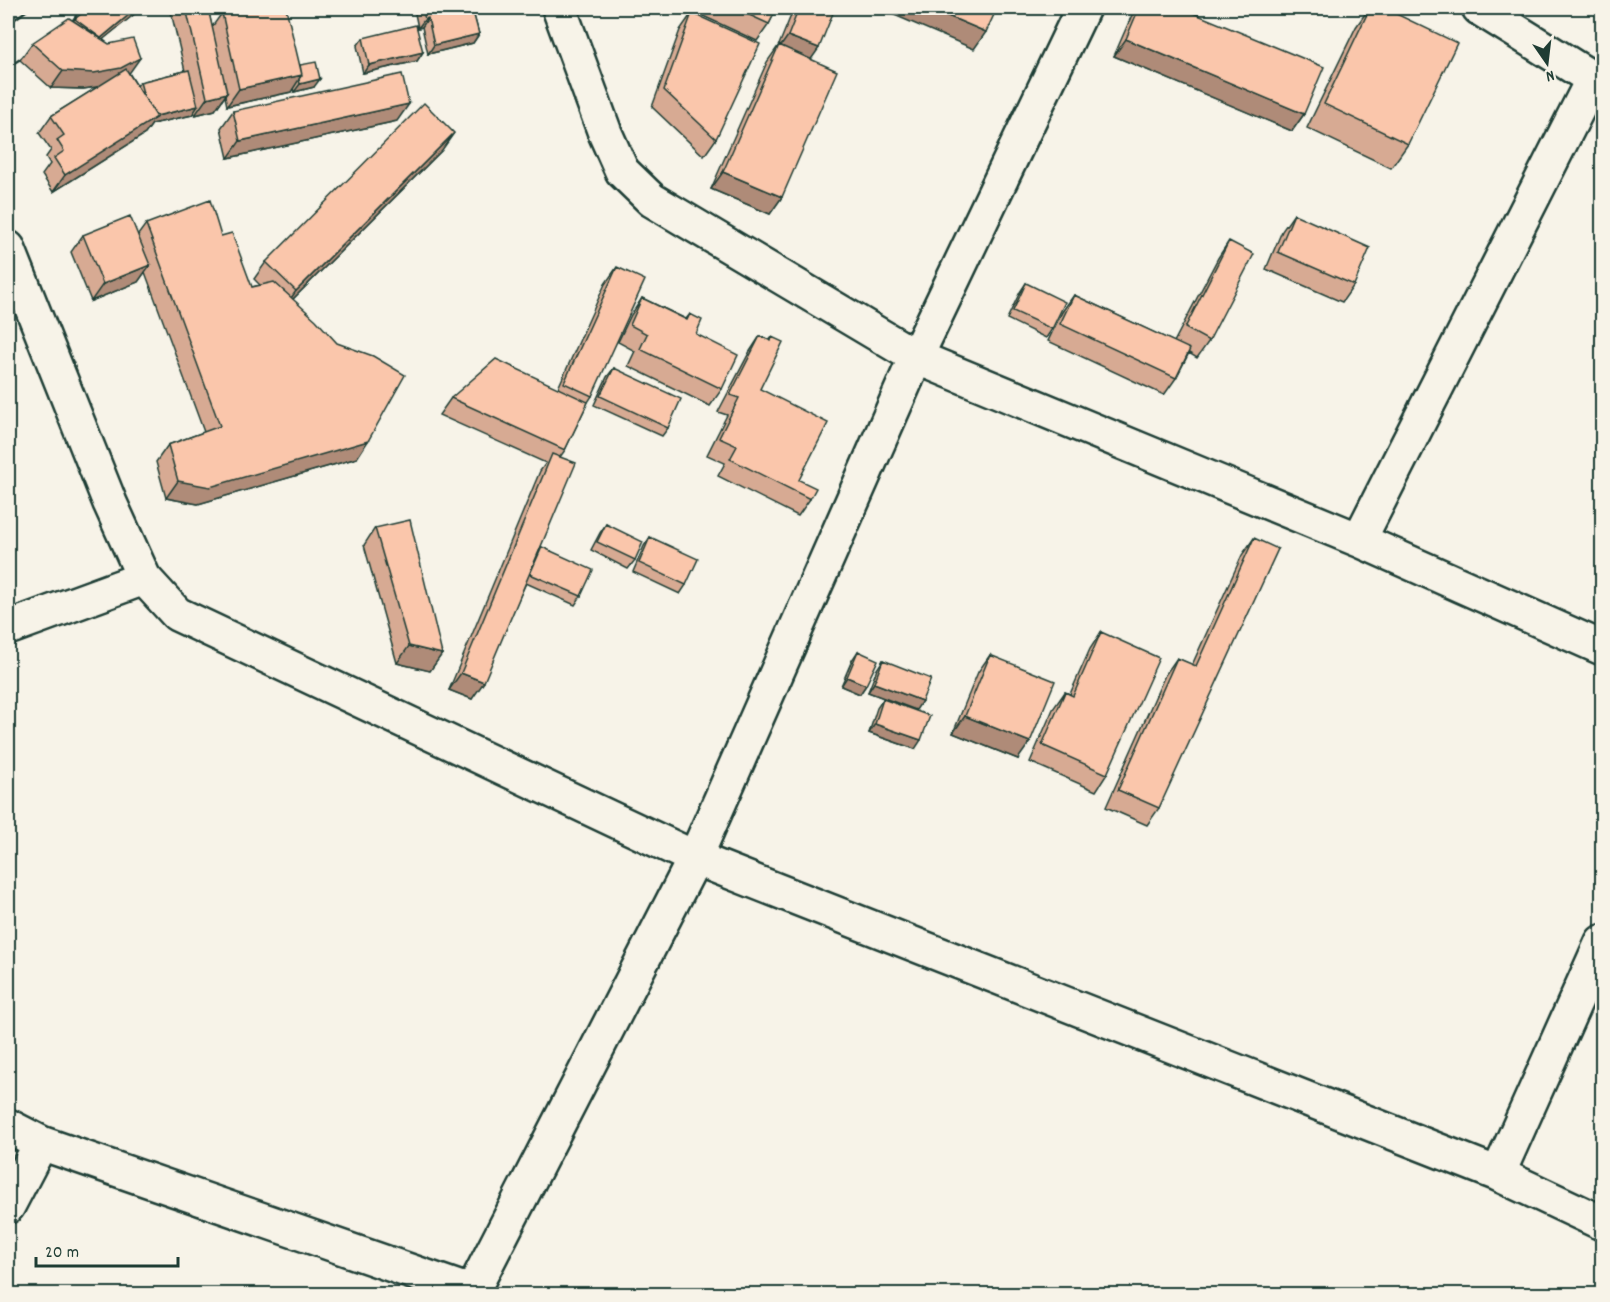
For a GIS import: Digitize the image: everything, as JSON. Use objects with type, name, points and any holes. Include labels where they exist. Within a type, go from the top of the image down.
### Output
[{"type":"street","points":[[8,46],[60,8]]},
{"type":"street","points":[[559,8],[605,133],[622,171],[652,200],[916,357],[1359,540],[1602,648]]},
{"type":"street","points":[[8,1126],[41,1143],[473,1294],[695,858],[916,357],[1083,8]]},
{"type":"street","points":[[1359,540],[1598,81],[1479,8]]},
{"type":"street","points":[[8,248],[111,503],[144,578],[177,614],[695,858],[1498,1174],[1602,1223]]},
{"type":"street","points":[[8,628],[144,578]]},
{"type":"street","points":[[1498,1174],[1602,942]]},
{"type":"street","points":[[8,1206],[41,1143]]},
{"type":"building","points":[[88,8],[137,8],[101,38],[75,19]]},
{"type":"building","points":[[186,8],[208,8],[227,93],[207,98]]},
{"type":"building","points":[[245,8],[286,8],[302,75],[239,89],[222,13]]},
{"type":"building","points":[[422,8],[472,8],[479,34],[434,45],[428,18],[425,19]]},
{"type":"building","points":[[734,8],[777,8],[769,24]]},
{"type":"building","points":[[799,8],[835,8],[819,48],[788,36]]},
{"type":"building","points":[[929,8],[997,8],[986,32]]},
{"type":"building","points":[[1139,8],[1181,8],[1324,67],[1304,114],[1126,39]]},
{"type":"building","points":[[1370,8],[1384,8],[1457,43],[1408,144],[1324,104]]},
{"type":"building","points":[[692,13],[760,44],[716,139],[664,90]]},
{"type":"building","points":[[69,18],[109,44],[133,39],[140,58],[121,68],[94,73],[63,71],[32,43]]},
{"type":"building","points":[[416,25],[423,52],[369,65],[363,38]]},
{"type":"building","points":[[779,45],[837,71],[782,197],[723,172]]},
{"type":"building","points":[[316,62],[320,79],[300,84],[299,79],[302,75],[300,65]]},
{"type":"building","points":[[126,69],[157,117],[65,175],[54,158],[64,151],[57,140],[64,135],[51,116]]},
{"type":"building","points":[[189,70],[198,106],[156,116],[144,97],[140,82]]},
{"type":"building","points":[[402,74],[409,104],[240,141],[233,111]]},
{"type":"building","points":[[424,103],[454,133],[296,291],[266,262]]},
{"type":"building","points":[[210,200],[221,236],[232,233],[252,287],[274,282],[316,320],[337,343],[373,356],[405,375],[368,441],[210,487],[178,481],[168,445],[220,426],[146,224]]},
{"type":"building","points":[[1294,214],[1370,248],[1354,285],[1278,252]]},
{"type":"building","points":[[130,216],[150,265],[103,284],[83,235]]},
{"type":"building","points":[[1229,241],[1254,254],[1209,341],[1185,328]]},
{"type":"building","points":[[617,267],[645,280],[592,396],[564,383]]},
{"type":"building","points":[[1026,283],[1065,302],[1052,329],[1013,311]]},
{"type":"building","points":[[1074,295],[1190,349],[1176,378],[1060,324]]},
{"type":"building","points":[[642,298],[687,320],[690,314],[702,320],[696,334],[738,355],[722,389],[640,349],[647,334],[630,325]]},
{"type":"building","points":[[760,336],[771,341],[772,337],[783,342],[760,389],[828,423],[799,480],[816,488],[810,499],[730,459],[737,446],[719,438],[739,398],[730,395]]},
{"type":"building","points":[[496,359],[588,402],[565,450],[451,398]]},
{"type":"building","points":[[614,368],[681,399],[668,428],[600,396]]},
{"type":"building","points":[[552,454],[576,463],[484,682],[461,673]]},
{"type":"building","points":[[410,520],[442,654],[409,646],[375,528]]},
{"type":"building","points":[[606,524],[643,542],[635,560],[597,542]]},
{"type":"building","points":[[650,537],[698,559],[686,585],[639,563]]},
{"type":"building","points":[[1254,538],[1278,549],[1159,808],[1118,790],[1177,658],[1196,666]]},
{"type":"building","points":[[542,547],[593,570],[581,596],[530,574]]},
{"type":"building","points":[[1101,632],[1159,658],[1107,774],[1042,745],[1065,692],[1073,696]]},
{"type":"building","points":[[858,651],[878,660],[866,685],[847,677]]},
{"type":"building","points":[[990,655],[1055,681],[1030,742],[965,716]]},
{"type":"building","points":[[883,660],[931,679],[922,701],[874,683]]},
{"type":"building","points":[[883,699],[930,716],[921,740],[875,724]]}]
